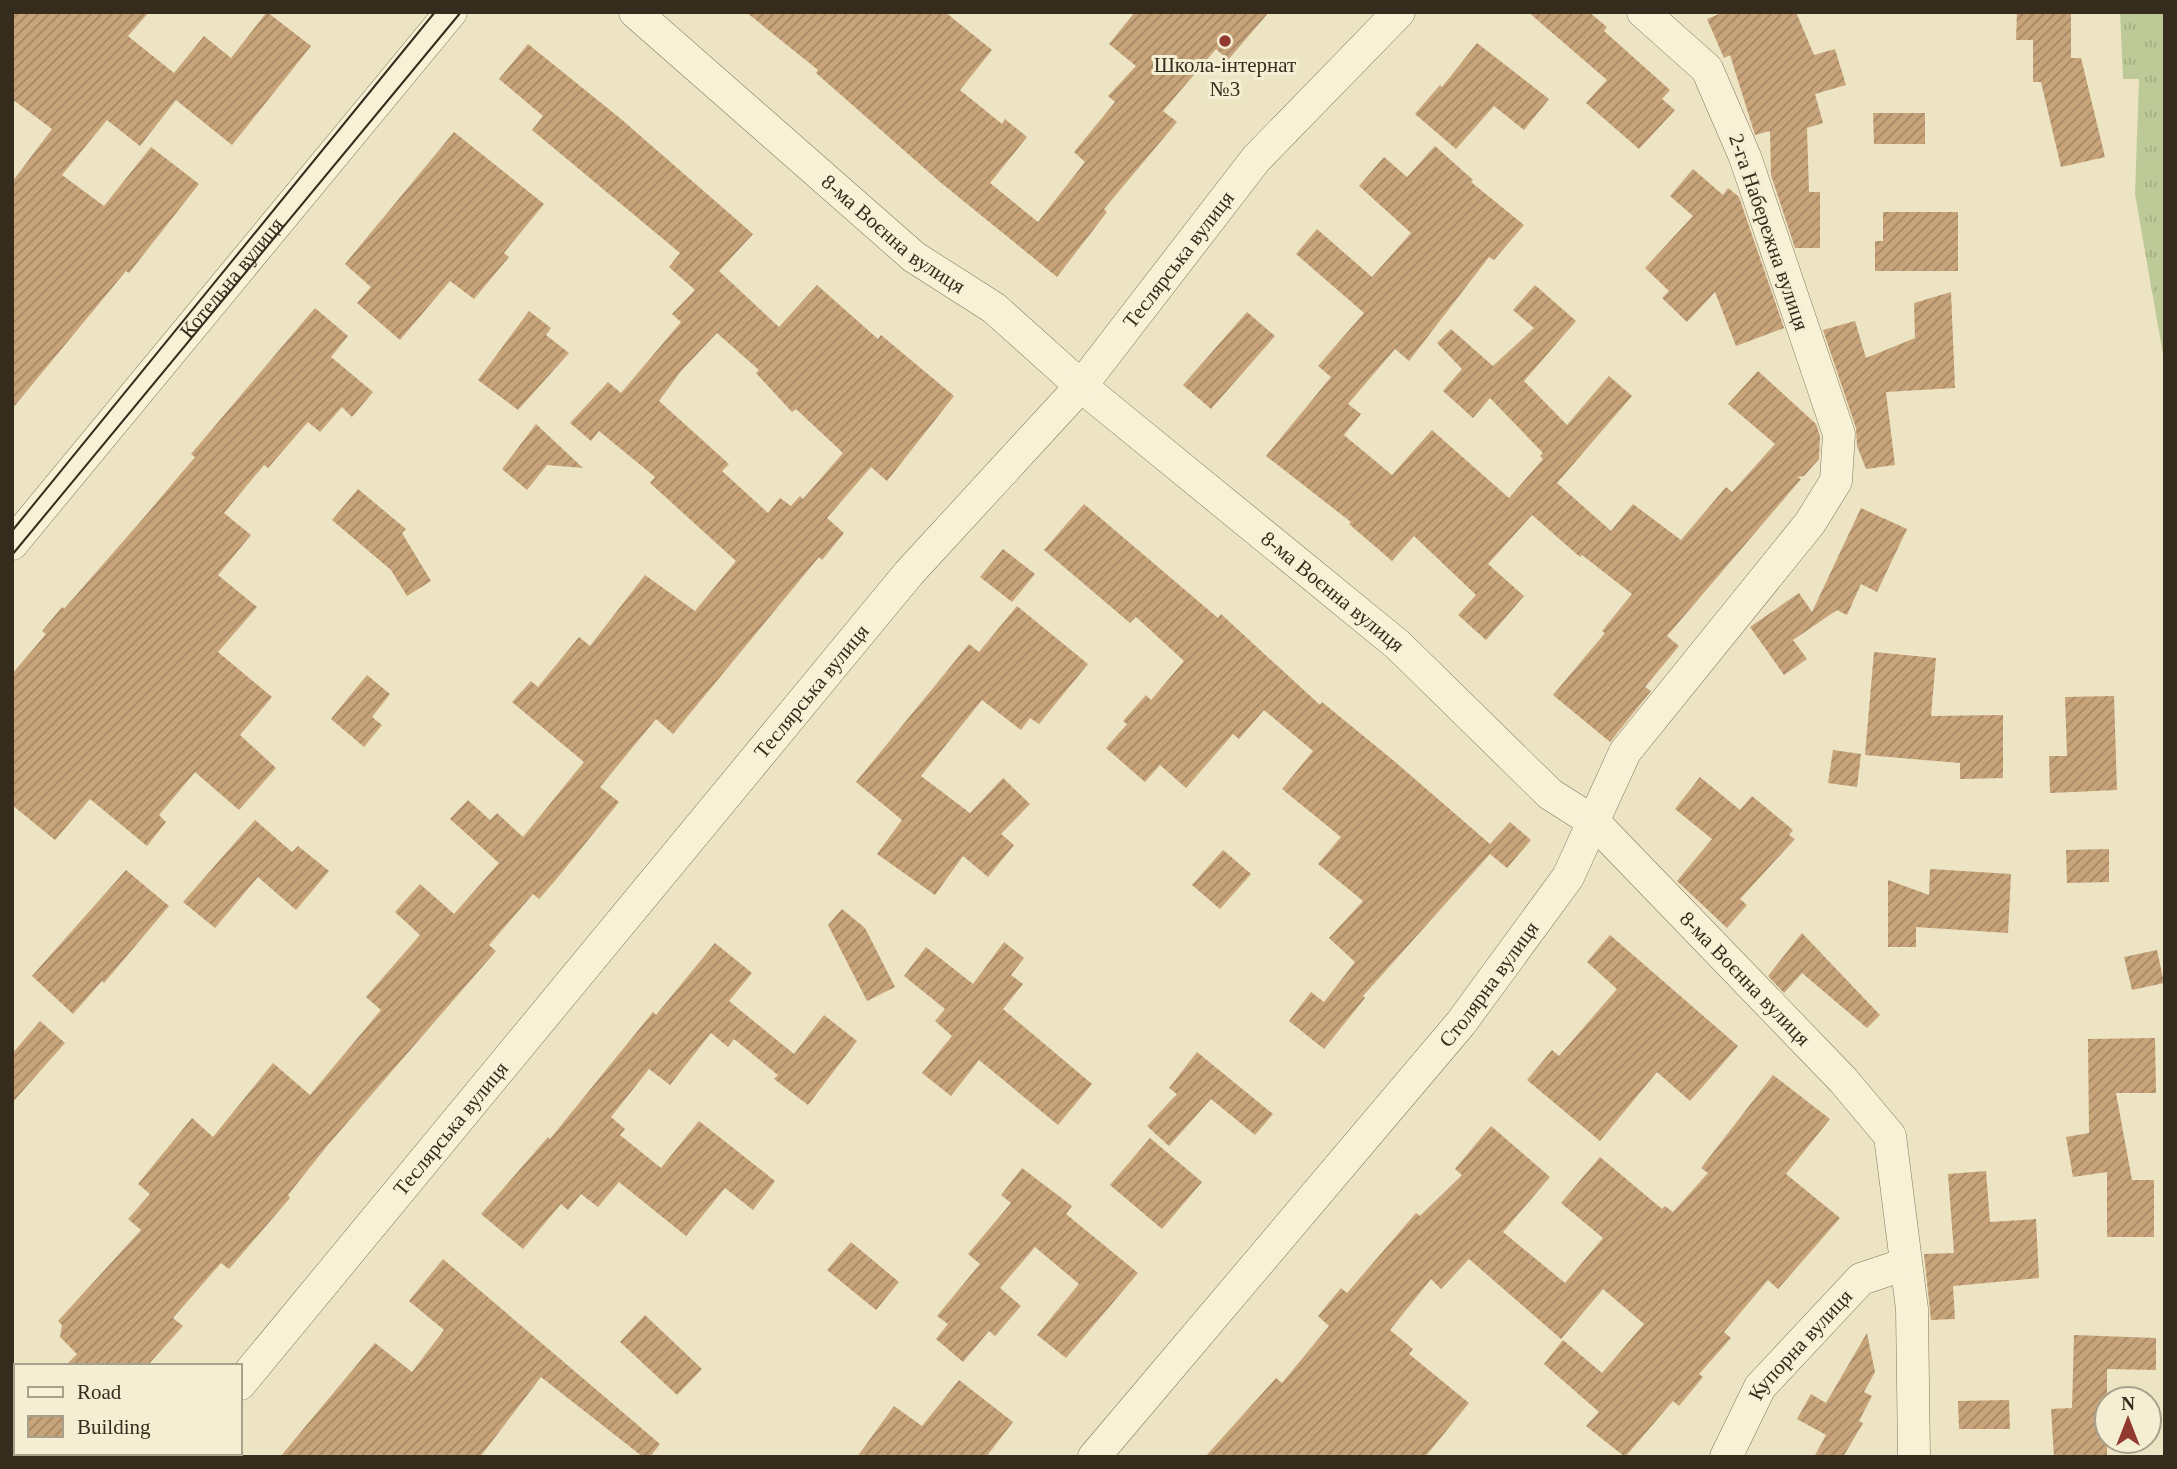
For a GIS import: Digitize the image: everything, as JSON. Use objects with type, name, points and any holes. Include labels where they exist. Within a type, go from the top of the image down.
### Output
[{"type":"street","name":"Котельна вулиця","points":[[12,544],[451,12]]},
{"type":"street","name":"8-ма Воєнна вулиця","points":[[635,12],[914,257],[994,308],[1081,386],[1398,645],[1550,794],[1594,822],[1843,1080],[1890,1136],[1906,1264]]},
{"type":"street","name":"Теслярська вулиця","points":[[242,1382],[909,573],[1081,386],[1256,159],[1399,12]]},
{"type":"street","name":"2-га Набережна вулиця","points":[[1643,12],[1707,69],[1745,156],[1839,434],[1836,481]]},
{"type":"street","name":"Столярна вулиця","points":[[1094,1457],[1461,1023],[1568,877],[1625,752],[1810,523],[1836,481]]},
{"type":"street","name":"Купорна вулиця","points":[[1726,1457],[1760,1387],[1861,1279],[1906,1264]]},
{"type":"street","points":[[1906,1264],[1912,1309],[1914,1457]]},
{"type":"green space","points":[[2120,12],[2165,12],[2165,366],[2135,194],[2139,79],[2123,79]]},
{"type":"building","points":[[12,12],[149,12],[128,36],[174,73],[204,36],[231,58],[267,12],[311,46],[232,145],[176,100],[140,146],[107,120],[62,175],[104,206],[151,147],[199,184],[129,273],[126,271],[12,409],[12,182],[52,129],[12,99]]},
{"type":"building","points":[[746,12],[945,12],[992,50],[960,90],[1002,124],[1005,119],[1027,137],[990,183],[1038,222],[1085,162],[1074,152],[1115,102],[1108,96],[1136,66],[1109,44],[1135,12],[1269,12],[1228,60],[1216,49],[1163,111],[1177,122],[1104,209],[1107,212],[1057,277],[940,182],[816,73],[818,70]]},
{"type":"building","points":[[1528,12],[1589,12],[1607,27],[1604,31],[1670,90],[1662,99],[1675,110],[1639,149],[1586,103],[1607,80]]},
{"type":"building","points":[[1724,12],[1796,12],[1814,55],[1835,49],[1846,85],[1815,94],[1823,123],[1807,128],[1809,192],[1820,192],[1820,248],[1795,248],[1771,175],[1770,131],[1755,135],[1730,55],[1724,58],[1707,19]]},
{"type":"building","points":[[2017,12],[2071,12],[2071,58],[2081,58],[2105,157],[2061,167],[2041,82],[2033,82],[2033,40],[2016,40]]},
{"type":"building","points":[[1477,43],[1549,99],[1524,130],[1494,106],[1456,149],[1415,114],[1440,85],[1442,87]]},
{"type":"building","points":[[528,44],[621,119],[753,234],[719,271],[779,327],[817,285],[878,339],[881,335],[954,396],[887,481],[871,467],[827,518],[844,533],[822,560],[819,557],[673,734],[656,719],[600,787],[619,802],[539,899],[533,894],[489,945],[496,951],[327,1146],[288,1195],[290,1198],[229,1269],[221,1263],[173,1318],[183,1326],[149,1364],[67,1364],[77,1354],[60,1337],[62,1325],[58,1321],[141,1230],[128,1219],[150,1194],[138,1184],[192,1118],[213,1137],[273,1063],[310,1095],[381,1010],[366,997],[420,935],[395,912],[420,884],[454,914],[499,863],[450,819],[468,800],[490,820],[497,813],[523,837],[584,762],[512,702],[531,681],[538,687],[579,637],[590,646],[645,575],[695,611],[736,561],[650,483],[655,477],[599,431],[591,441],[570,423],[608,382],[621,393],[681,322],[672,314],[695,290],[669,267],[680,253],[532,130],[543,116],[499,79]],"holes":[[[717,333],[759,370],[756,373],[792,412],[796,409],[843,453],[803,499],[800,496],[791,506],[780,498],[768,513],[722,471],[729,464],[659,401],[681,371]]]},
{"type":"building","points":[[1873,113],[1925,113],[1925,144],[1874,144]]},
{"type":"building","points":[[454,132],[544,204],[504,253],[509,257],[474,299],[450,281],[400,340],[357,303],[371,287],[345,264]]},
{"type":"building","points":[[1435,146],[1473,180],[1471,182],[1524,225],[1494,260],[1489,257],[1409,361],[1395,349],[1348,404],[1361,414],[1344,435],[1392,475],[1432,430],[1509,498],[1543,459],[1540,456],[1543,453],[1490,398],[1473,418],[1443,391],[1462,369],[1437,343],[1451,329],[1493,366],[1534,328],[1513,310],[1535,285],[1576,321],[1524,381],[1567,425],[1609,376],[1632,396],[1557,483],[1611,531],[1633,504],[1681,540],[1726,487],[1732,492],[1775,444],[1728,404],[1758,371],[1816,424],[1820,436],[1819,459],[1804,476],[1797,477],[1801,479],[1667,636],[1679,646],[1645,687],[1651,691],[1610,742],[1553,695],[1605,633],[1602,631],[1632,594],[1582,555],[1580,557],[1532,515],[1488,564],[1524,596],[1486,640],[1458,615],[1476,595],[1414,536],[1392,561],[1349,524],[1351,522],[1266,456],[1331,377],[1318,366],[1364,313],[1296,254],[1317,229],[1372,277],[1411,233],[1359,186],[1384,157],[1407,177]]},
{"type":"building","points":[[1693,169],[1723,195],[1728,188],[1739,197],[1784,328],[1736,346],[1715,292],[1687,322],[1662,298],[1669,291],[1645,268],[1693,216],[1670,196]]},
{"type":"building","points":[[1883,212],[1958,212],[1958,271],[1875,271],[1875,241],[1883,241]]},
{"type":"building","points":[[1951,292],[1955,388],[1886,392],[1895,465],[1866,469],[1857,446],[1856,428],[1823,330],[1855,321],[1866,358],[1915,338],[1914,303]]},
{"type":"building","points":[[315,308],[348,336],[331,357],[373,392],[352,417],[342,407],[320,432],[308,422],[268,468],[264,465],[224,513],[251,535],[218,575],[257,607],[218,652],[272,697],[240,735],[276,768],[239,810],[195,772],[159,815],[166,822],[147,846],[90,799],[55,840],[12,805],[12,674],[46,634],[42,631],[147,514],[195,457],[191,454]]},
{"type":"building","points":[[529,311],[551,328],[546,335],[569,353],[518,410],[478,380]]},
{"type":"building","points":[[1247,312],[1275,336],[1211,409],[1183,385]]},
{"type":"building","points":[[536,424],[583,468],[547,465],[527,490],[502,469]]},
{"type":"building","points":[[358,489],[406,529],[402,533],[431,581],[407,596],[391,570],[332,520]]},
{"type":"building","points":[[1084,504],[1218,618],[1221,614],[1320,705],[1322,702],[1490,844],[1510,822],[1531,840],[1507,868],[1490,854],[1363,996],[1365,998],[1324,1049],[1289,1021],[1311,992],[1324,1002],[1355,962],[1329,938],[1363,901],[1318,864],[1341,837],[1282,789],[1313,751],[1264,710],[1239,739],[1233,734],[1186,788],[1160,765],[1145,782],[1106,748],[1127,724],[1123,721],[1146,695],[1151,700],[1184,661],[1136,617],[1130,623],[1044,550]]},
{"type":"building","points":[[1861,508],[1907,529],[1877,592],[1861,584],[1847,615],[1837,610],[1793,640],[1807,659],[1784,675],[1750,627],[1799,593],[1812,612]]},
{"type":"building","points":[[1003,549],[1035,574],[1012,602],[980,577]]},
{"type":"building","points":[[1017,606],[1088,664],[1039,724],[1030,718],[1021,730],[982,700],[921,776],[970,813],[1003,778],[1030,804],[1001,834],[1014,845],[988,877],[963,856],[935,895],[877,854],[902,820],[856,782],[969,644],[979,652]]},
{"type":"building","points":[[1874,652],[1936,658],[1931,716],[2003,715],[2003,778],[1960,779],[1960,763],[1865,755]]},
{"type":"building","points":[[367,675],[390,694],[372,717],[382,725],[364,747],[331,719]]},
{"type":"building","points":[[2114,696],[2117,790],[2050,793],[2049,756],[2067,756],[2065,697]]},
{"type":"building","points":[[1833,750],[1861,754],[1857,787],[1828,783]]},
{"type":"building","points":[[1700,777],[1740,810],[1752,796],[1793,830],[1789,835],[1795,839],[1740,899],[1747,905],[1727,928],[1677,881],[1712,839],[1675,809]]},
{"type":"building","points":[[255,820],[292,852],[298,846],[329,871],[296,910],[258,877],[215,928],[183,902]]},
{"type":"building","points":[[2109,849],[2109,882],[2067,883],[2066,850]]},
{"type":"building","points":[[1223,850],[1251,874],[1220,909],[1192,885]]},
{"type":"building","points":[[1930,869],[2011,874],[2008,933],[1916,927],[1916,947],[1888,947],[1888,880],[1929,895]]},
{"type":"building","points":[[126,870],[169,906],[104,983],[102,981],[73,1014],[32,976]]},
{"type":"building","points":[[842,909],[865,928],[895,987],[867,1001],[828,925]]},
{"type":"building","points":[[1802,933],[1880,1015],[1867,1028],[1802,973],[1784,993],[1768,976]]},
{"type":"building","points":[[1610,935],[1738,1046],[1690,1101],[1657,1072],[1600,1141],[1527,1080],[1552,1050],[1559,1056],[1617,989],[1587,962]]},
{"type":"building","points":[[1004,942],[1024,958],[1011,975],[1023,984],[1003,1009],[1092,1084],[1058,1125],[979,1060],[951,1096],[922,1073],[952,1036],[935,1021],[945,1009],[904,976],[926,947],[973,984]]},
{"type":"building","points":[[715,943],[752,973],[729,1001],[794,1054],[824,1015],[857,1041],[808,1105],[774,1079],[778,1075],[734,1039],[728,1047],[711,1033],[670,1085],[649,1069],[611,1117],[625,1129],[620,1135],[661,1168],[699,1121],[775,1181],[753,1210],[725,1188],[686,1236],[619,1182],[598,1207],[581,1194],[568,1210],[561,1204],[523,1249],[481,1214],[548,1137],[550,1139],[653,1012],[656,1015]]},
{"type":"building","points":[[2157,950],[2164,983],[2132,990],[2124,957]]},
{"type":"building","points":[[40,1021],[65,1043],[12,1103],[12,1054]]},
{"type":"building","points":[[2155,1038],[2156,1093],[2116,1093],[2132,1180],[2154,1180],[2154,1237],[2107,1237],[2107,1172],[2073,1177],[2066,1137],[2089,1133],[2088,1039]]},
{"type":"building","points":[[1197,1052],[1273,1114],[1255,1135],[1211,1099],[1169,1146],[1147,1126],[1177,1094],[1169,1088]]},
{"type":"building","points":[[1773,1075],[1830,1119],[1786,1174],[1840,1218],[1778,1289],[1768,1280],[1724,1332],[1731,1338],[1699,1374],[1703,1377],[1679,1406],[1673,1401],[1625,1457],[1586,1426],[1599,1412],[1544,1364],[1563,1340],[1602,1373],[1644,1324],[1603,1289],[1561,1339],[1469,1259],[1441,1289],[1431,1279],[1390,1330],[1413,1349],[1409,1354],[1469,1403],[1425,1457],[1205,1457],[1276,1378],[1282,1383],[1329,1326],[1318,1316],[1341,1288],[1347,1293],[1416,1213],[1420,1216],[1462,1175],[1455,1169],[1491,1126],[1550,1177],[1503,1232],[1565,1283],[1603,1238],[1561,1203],[1600,1157],[1662,1209],[1665,1206],[1673,1212],[1708,1173],[1701,1168]]},
{"type":"building","points":[[1150,1138],[1202,1182],[1162,1229],[1110,1185]]},
{"type":"building","points":[[1022,1168],[1072,1206],[1066,1214],[1138,1273],[1066,1358],[1037,1335],[1079,1284],[1035,1247],[1000,1288],[1021,1306],[995,1336],[989,1331],[963,1362],[936,1339],[948,1324],[937,1316],[980,1264],[968,1254],[1011,1203],[1001,1195]]},
{"type":"building","points":[[1986,1171],[1990,1222],[2036,1219],[2039,1278],[1953,1286],[1955,1319],[1931,1320],[1924,1254],[1954,1253],[1948,1174]]},
{"type":"building","points":[[851,1242],[899,1282],[876,1310],[827,1270]]},
{"type":"building","points":[[443,1259],[660,1444],[650,1457],[643,1457],[541,1377],[480,1457],[280,1457],[375,1343],[412,1372],[444,1330],[409,1301]]},
{"type":"building","points":[[645,1315],[702,1369],[677,1395],[620,1342]]},
{"type":"building","points":[[1867,1333],[1875,1372],[1864,1392],[1872,1396],[1859,1421],[1863,1423],[1843,1457],[1814,1457],[1826,1435],[1797,1419],[1811,1394],[1826,1403]]},
{"type":"building","points":[[2074,1335],[2156,1338],[2156,1370],[2107,1369],[2107,1385],[2093,1385],[2093,1455],[2107,1457],[2054,1457],[2051,1409],[2072,1408]]},
{"type":"building","points":[[959,1380],[1013,1422],[986,1457],[857,1457],[894,1406],[922,1426]]},
{"type":"building","points":[[2009,1400],[2010,1429],[1959,1429],[1958,1401]]},
{"type":"tram line","points":[[12,531],[435,12]]},
{"type":"tram line","points":[[12,555],[461,12]]},
{"type":"place","name":"Школа-інтернат №3","points":[[1225,41]]}]
